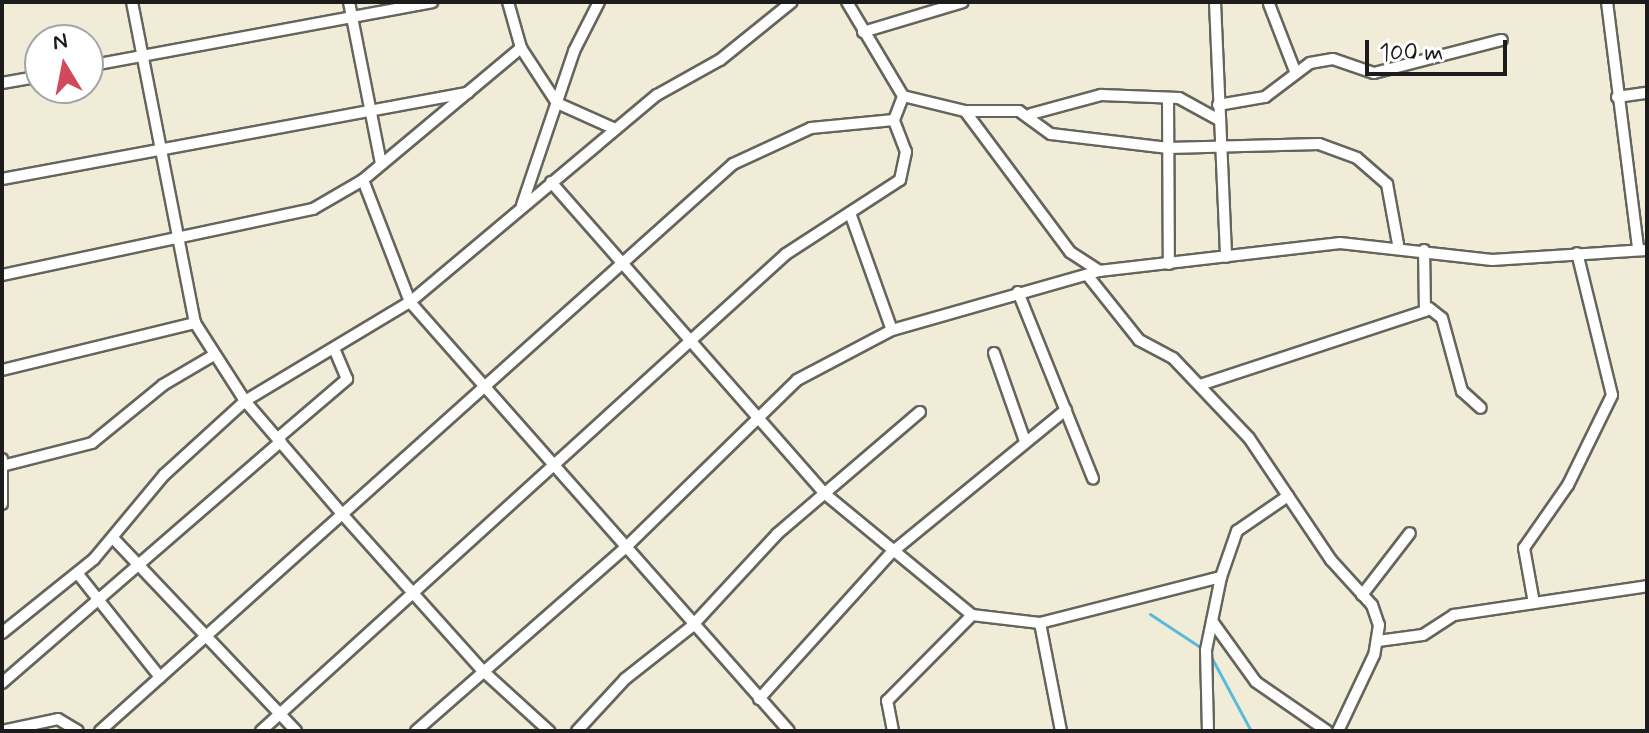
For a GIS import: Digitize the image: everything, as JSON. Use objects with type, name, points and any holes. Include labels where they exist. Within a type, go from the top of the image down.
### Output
[{"type":"street","points":[[132,2],[158,147],[195,323],[245,401],[343,515],[482,670],[549,731]]},
{"type":"street","points":[[349,2],[381,163]]},
{"type":"street","points":[[104,63],[432,2]]},
{"type":"street","points":[[508,2],[521,48],[557,103],[615,129]]},
{"type":"street","points":[[521,207],[557,103],[599,2]]},
{"type":"street","points":[[2,633],[78,574],[113,538],[164,475],[245,401],[410,302],[615,129],[792,2]]},
{"type":"street","points":[[847,2],[903,96],[965,111],[1031,114],[1101,95],[1168,98],[1193,102],[1219,120]]},
{"type":"street","points":[[863,32],[963,2]]},
{"type":"street","points":[[1215,2],[1226,257]]},
{"type":"street","points":[[1255,2],[1272,3],[1295,71]]},
{"type":"street","points":[[416,731],[482,670],[623,550],[761,414],[824,362],[892,330],[1094,273],[1340,243],[1398,244],[1492,260],[1642,249],[1617,97],[1607,2]]},
{"type":"street","points":[[1218,105],[1265,97],[1295,71],[1333,59],[1374,73],[1502,40]]},
{"type":"street","points":[[2,275],[177,242],[313,209],[363,180],[521,48]]},
{"type":"street","points":[[2,83],[24,79]]},
{"type":"street","points":[[2,179],[158,147],[469,93]]},
{"type":"street","points":[[1617,97],[1647,93]]},
{"type":"street","points":[[261,731],[557,471],[786,254],[900,180],[906,152],[894,120],[903,96]]},
{"type":"street","points":[[1168,98],[1169,264]]},
{"type":"street","points":[[965,111],[1070,252],[1094,273],[1139,340],[1173,358],[1200,385],[1362,595],[1379,625],[1378,641],[1338,731]]},
{"type":"street","points":[[1031,114],[1051,134],[1168,148],[1221,143],[1303,142],[1357,158],[1387,184],[1398,244]]},
{"type":"street","points":[[100,731],[708,185],[763,146],[811,128],[894,120]]},
{"type":"street","points":[[363,180],[410,302],[691,627],[789,731]]},
{"type":"street","points":[[551,182],[761,414],[824,493],[891,553],[972,615],[1040,623],[1221,577]]},
{"type":"street","points":[[850,213],[892,330]]},
{"type":"street","points":[[1424,250],[1429,308],[1442,318],[1462,391],[1481,408]]},
{"type":"street","points":[[1534,603],[1524,548],[1568,485],[1612,395],[1577,253]]},
{"type":"street","points":[[1018,292],[1093,479]]},
{"type":"street","points":[[1200,385],[1264,370],[1429,308]]},
{"type":"street","points":[[2,370],[195,323]]},
{"type":"street","points":[[2,683],[140,566],[347,379],[334,349]]},
{"type":"street","points":[[994,353],[1025,441]]},
{"type":"street","points":[[2,504],[2,464],[92,443],[163,385],[214,355]]},
{"type":"street","points":[[759,699],[891,553],[1066,410]]},
{"type":"street","points":[[577,731],[625,679],[691,627],[824,493],[920,412]]},
{"type":"street","points":[[1208,731],[1212,621],[1221,577],[1237,531],[1288,496]]},
{"type":"street","points":[[1362,595],[1410,533]]},
{"type":"street","points":[[113,538],[202,638],[296,731]]},
{"type":"street","points":[[78,574],[160,677]]},
{"type":"street","points":[[1378,641],[1423,635],[1441,618],[1647,586]]},
{"type":"street","points":[[889,730],[887,701],[972,615]]},
{"type":"street","points":[[1212,621],[1256,682],[1327,731]]},
{"type":"street","points":[[1040,623],[1061,731]]},
{"type":"street","points":[[2,731],[66,719],[78,731]]},
{"type":"street","points":[[527,731],[537,720]]},
{"type":"waterway","points":[[1150,614],[1203,649]]},
{"type":"waterway","points":[[1209,653],[1251,731]]}]
